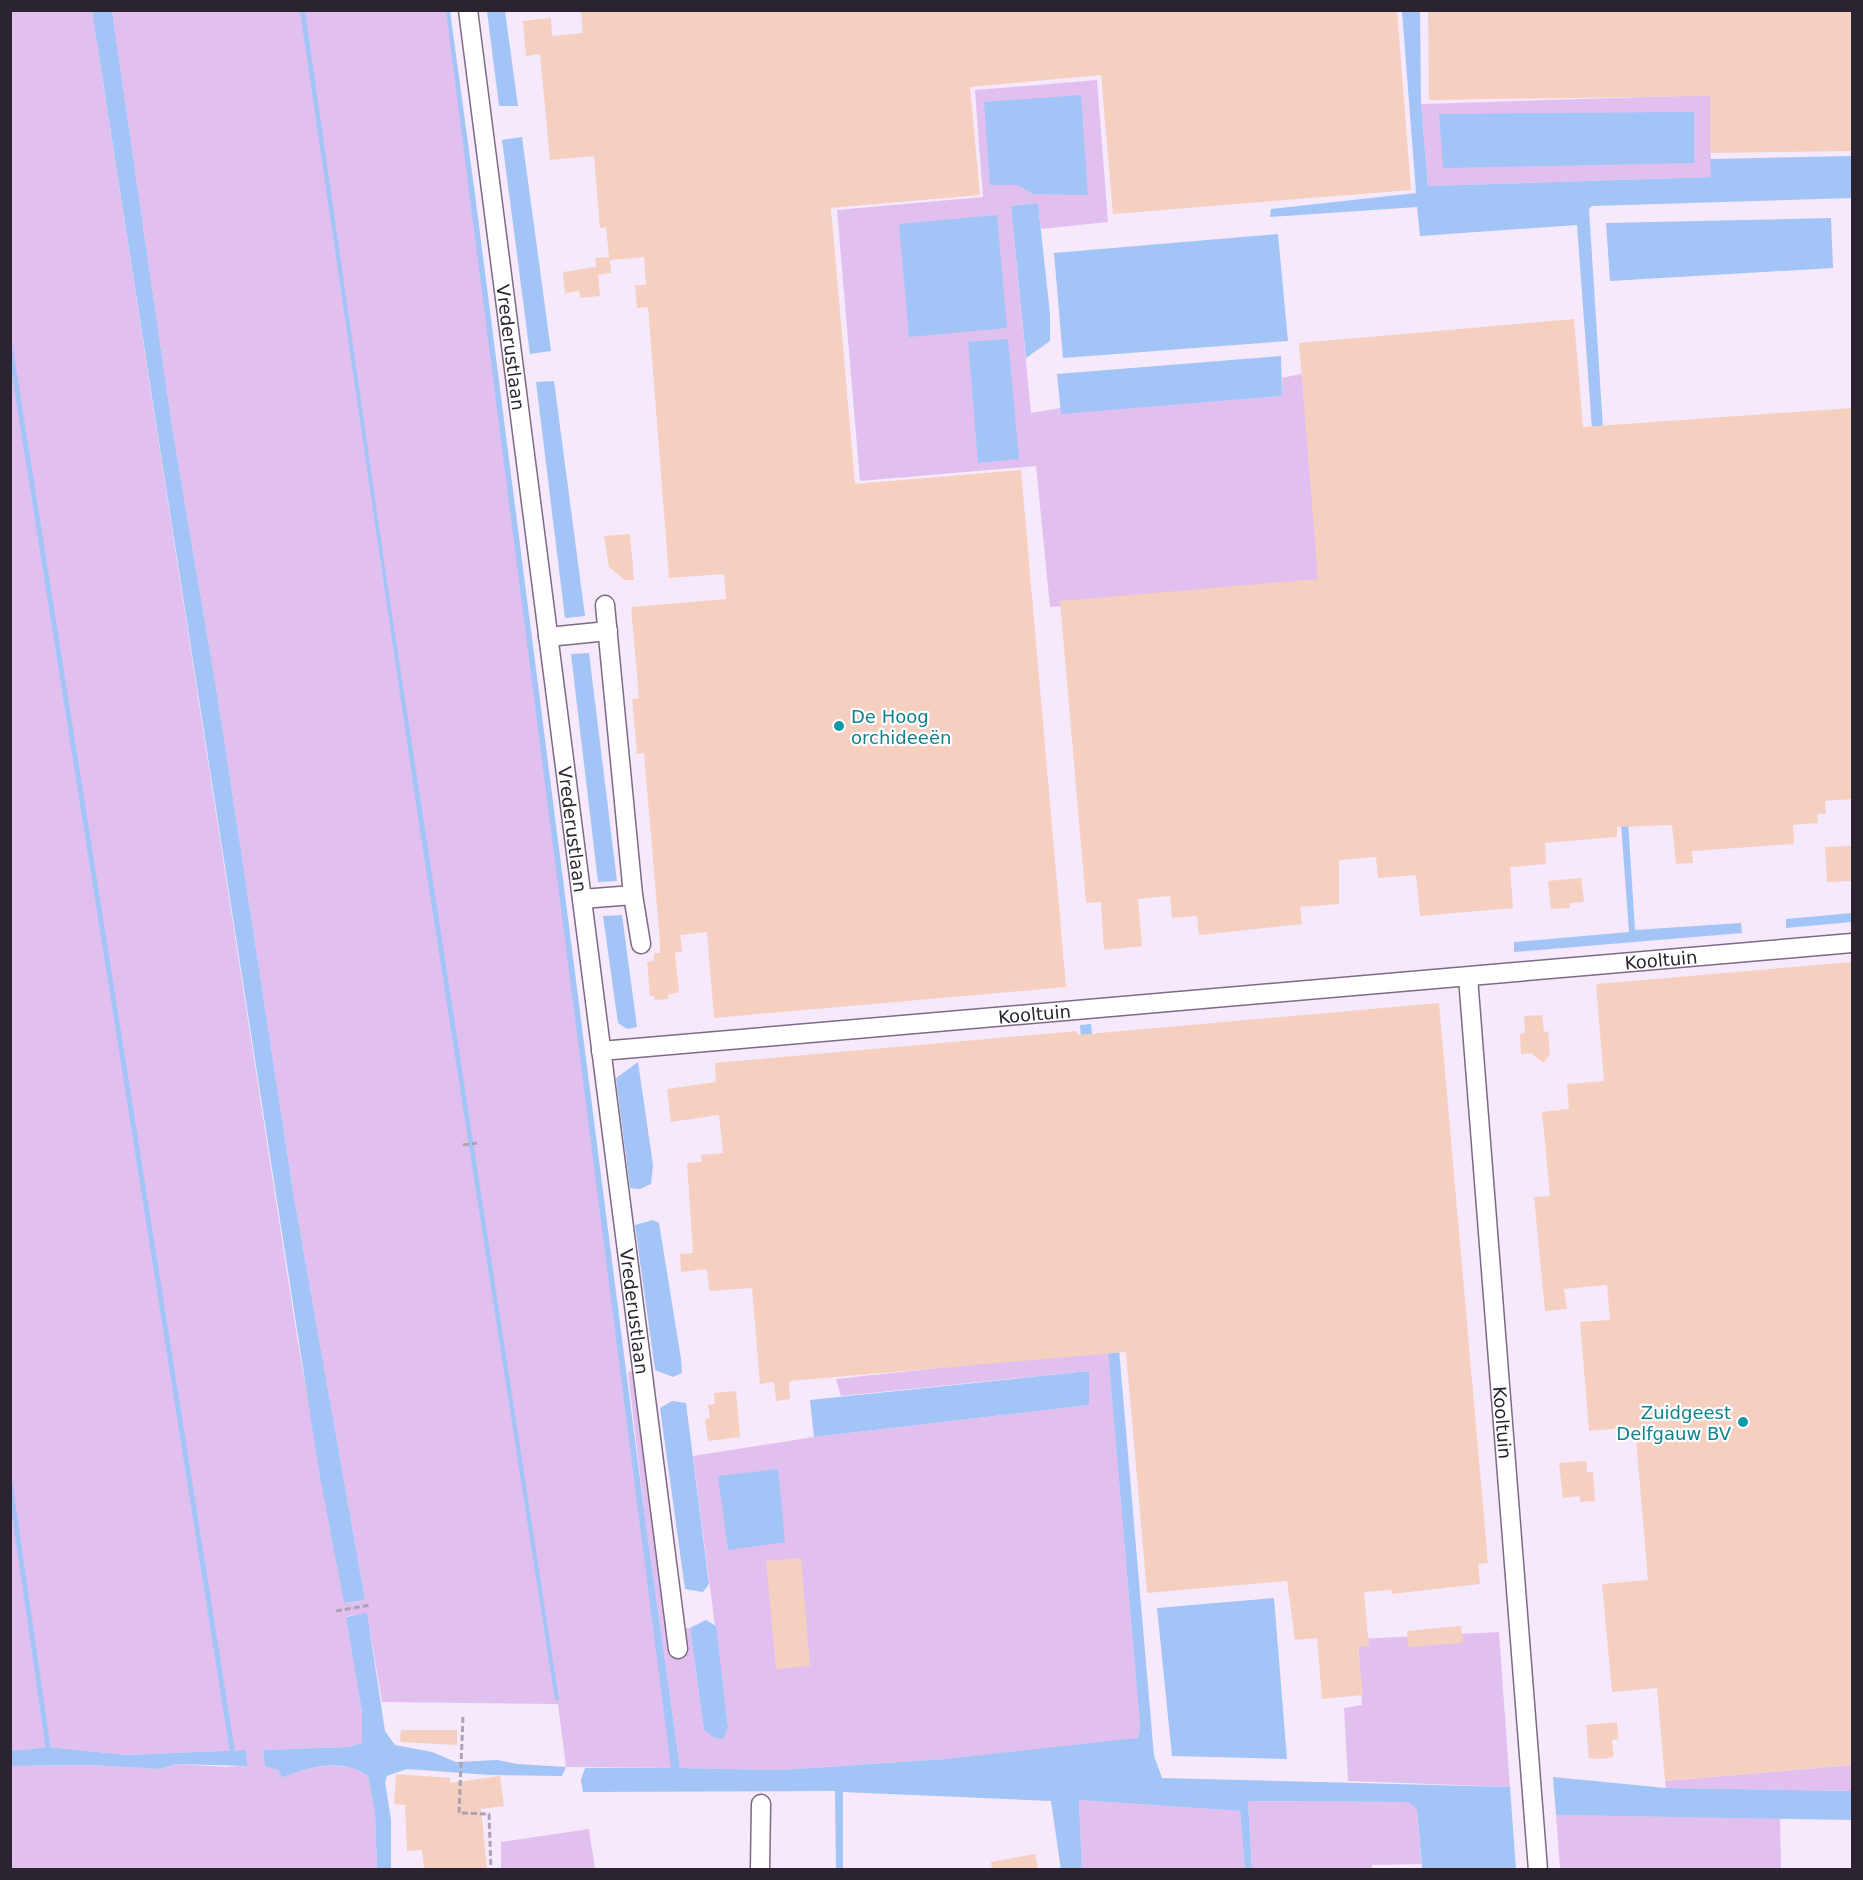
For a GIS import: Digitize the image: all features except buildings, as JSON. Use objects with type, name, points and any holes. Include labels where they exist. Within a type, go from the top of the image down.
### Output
[{"type":"street","name":"Vrederustlaan","points":[[468,10],[678,1649]]},
{"type":"street","points":[[606,605],[633,895],[641,944]]},
{"type":"street","points":[[548,637],[608,631]]},
{"type":"street","points":[[582,899],[633,895]]},
{"type":"street","name":"Kooltuin","points":[[601,1051],[1852,943]]},
{"type":"street","name":"Kooltuin","points":[[1468,977],[1538,1869]]},
{"type":"street","points":[[760,1869],[761,1804]]},
{"type":"path","points":[[463,1145],[477,1143]]},
{"type":"path","points":[[336,1611],[370,1605]]},
{"type":"path","points":[[464,1717],[459,1814],[489,1814],[491,1869]]},
{"type":"shaded area","points":[[11,11],[92,11],[297,1337],[344,1603],[365,1600],[293,1191],[216,687],[173,433],[112,11],[447,11],[673,1768],[566,1767],[558,1704],[382,1702],[367,1614],[347,1616],[362,1712],[362,1743],[348,1747],[263,1750],[268,1766],[278,1770],[282,1778],[303,1770],[325,1766],[348,1767],[368,1776],[375,1814],[377,1869],[11,1869],[10,1766],[92,1765],[160,1769],[176,1764],[227,1767],[248,1765],[246,1750],[127,1755],[48,1747],[11,1751]]},
{"type":"shaded area","points":[[1097,80],[1108,222],[1041,229],[1038,203],[1011,206],[1031,413],[1061,408],[1061,413],[1282,396],[1282,378],[1309,372],[1321,582],[1050,607],[1036,466],[860,481],[837,210],[983,197],[975,90]]},
{"type":"shaded area","points":[[1711,95],[1711,177],[1428,186],[1421,104]]},
{"type":"shaded area","points":[[1108,1350],[1140,1726],[1138,1739],[945,1759],[781,1770],[680,1768],[645,1518],[628,1372],[636,1370],[682,1628],[690,1628],[704,1730],[728,1726],[693,1456],[814,1437],[1088,1405],[1088,1371],[841,1396],[836,1379]]},
{"type":"shaded area","points":[[1499,1632],[1510,1787],[1348,1781],[1344,1708],[1362,1705],[1358,1639]]},
{"type":"shaded area","points":[[1852,1765],[1852,1791],[1666,1788],[1665,1781]]},
{"type":"shaded area","points":[[1079,1800],[1240,1811],[1245,1869],[1082,1869]]},
{"type":"shaded area","points":[[1248,1801],[1408,1802],[1417,1808],[1421,1864],[1372,1865],[1372,1870],[1252,1869]]},
{"type":"shaded area","points":[[1556,1815],[1780,1818],[1781,1869],[1560,1869]]},
{"type":"shaded area","points":[[589,1829],[595,1869],[501,1869],[501,1842]]},
{"type":"water","points":[[92,11],[112,11],[173,433],[216,687],[293,1191],[365,1600],[344,1603],[319,1471]]},
{"type":"water","points":[[300,11],[305,11],[387,582],[559,1700],[555,1700],[419,824]]},
{"type":"water","points":[[446,11],[450,11],[476,202],[645,1518],[680,1768],[781,1770],[945,1759],[1138,1738],[1140,1726],[1080,1025],[1091,1024],[1154,1756],[1162,1778],[1510,1787],[1516,1869],[1422,1869],[1417,1809],[1408,1802],[1248,1801],[1252,1869],[1245,1870],[1240,1811],[1079,1800],[1082,1869],[1061,1870],[1051,1801],[843,1792],[843,1869],[836,1870],[835,1791],[583,1792],[581,1780],[585,1768],[671,1768]]},
{"type":"water","points":[[487,11],[505,11],[518,106],[499,106]]},
{"type":"water","points":[[1402,11],[1420,11],[1421,104],[1428,186],[1711,177],[1710,159],[1852,156],[1852,198],[1592,206],[1589,209],[1635,930],[1741,923],[1742,933],[1514,952],[1514,942],[1629,932],[1577,225],[1420,236],[1417,207],[1270,217],[1271,209],[1416,193]]},
{"type":"water","points":[[1081,95],[1088,195],[1033,194],[1018,185],[990,185],[984,102]]},
{"type":"water","points":[[1694,112],[1694,163],[1443,168],[1439,114]]},
{"type":"water","points":[[522,137],[551,351],[530,354],[502,140]]},
{"type":"water","points":[[1038,203],[1050,314],[1050,341],[1026,358],[1011,206]]},
{"type":"water","points":[[997,215],[1007,328],[909,337],[899,224]]},
{"type":"water","points":[[1831,218],[1833,268],[1610,281],[1606,223]]},
{"type":"water","points":[[1278,234],[1288,341],[1063,358],[1054,253]]},
{"type":"water","points":[[1008,339],[1019,459],[978,463],[968,342]]},
{"type":"water","points":[[1281,356],[1282,396],[1061,414],[1057,374]]},
{"type":"water","points":[[554,381],[585,616],[565,618],[536,382]]},
{"type":"water","points":[[589,653],[617,881],[598,882],[571,654]]},
{"type":"water","points":[[1852,913],[1852,922],[1786,928],[1786,919]]},
{"type":"water","points":[[622,915],[637,1027],[627,1029],[618,1023],[603,916]]},
{"type":"water","points":[[638,1062],[653,1165],[651,1184],[640,1189],[630,1188],[616,1078]]},
{"type":"water","points":[[653,1220],[659,1223],[681,1359],[682,1373],[673,1377],[655,1370],[635,1225]]},
{"type":"water","points":[[1089,1371],[1089,1405],[814,1437],[810,1400]]},
{"type":"water","points":[[672,1401],[686,1403],[709,1584],[703,1592],[685,1589],[660,1408]]},
{"type":"water","points":[[778,1469],[785,1542],[728,1550],[718,1476]]},
{"type":"water","points":[[1274,1598],[1287,1759],[1172,1756],[1157,1608]]},
{"type":"water","points":[[367,1613],[385,1731],[395,1745],[432,1752],[456,1762],[497,1760],[517,1764],[566,1767],[562,1776],[490,1775],[407,1769],[387,1776],[385,1782],[391,1820],[391,1869],[377,1869],[375,1814],[368,1776],[348,1767],[325,1766],[303,1770],[282,1778],[278,1770],[265,1766],[263,1750],[348,1747],[362,1743],[362,1712],[346,1617]]},
{"type":"water","points":[[706,1620],[716,1626],[728,1727],[723,1739],[715,1738],[704,1730],[690,1628]]},
{"type":"water","points":[[48,1747],[127,1755],[246,1750],[248,1766],[176,1764],[160,1769],[92,1765],[11,1766],[11,1751]]},
{"type":"water","points":[[1553,1777],[1666,1788],[1852,1791],[1852,1820],[1556,1815]]},
{"type":"waterway","points":[[10,346],[232,1749]]},
{"type":"waterway","points":[[10,1483],[48,1747]]},
{"type":"place","name":"De Hoog orchideeën","points":[[839,726]]},
{"type":"place","name":"Zuidgeest Delfgauw BV","points":[[1743,1422]]}]
